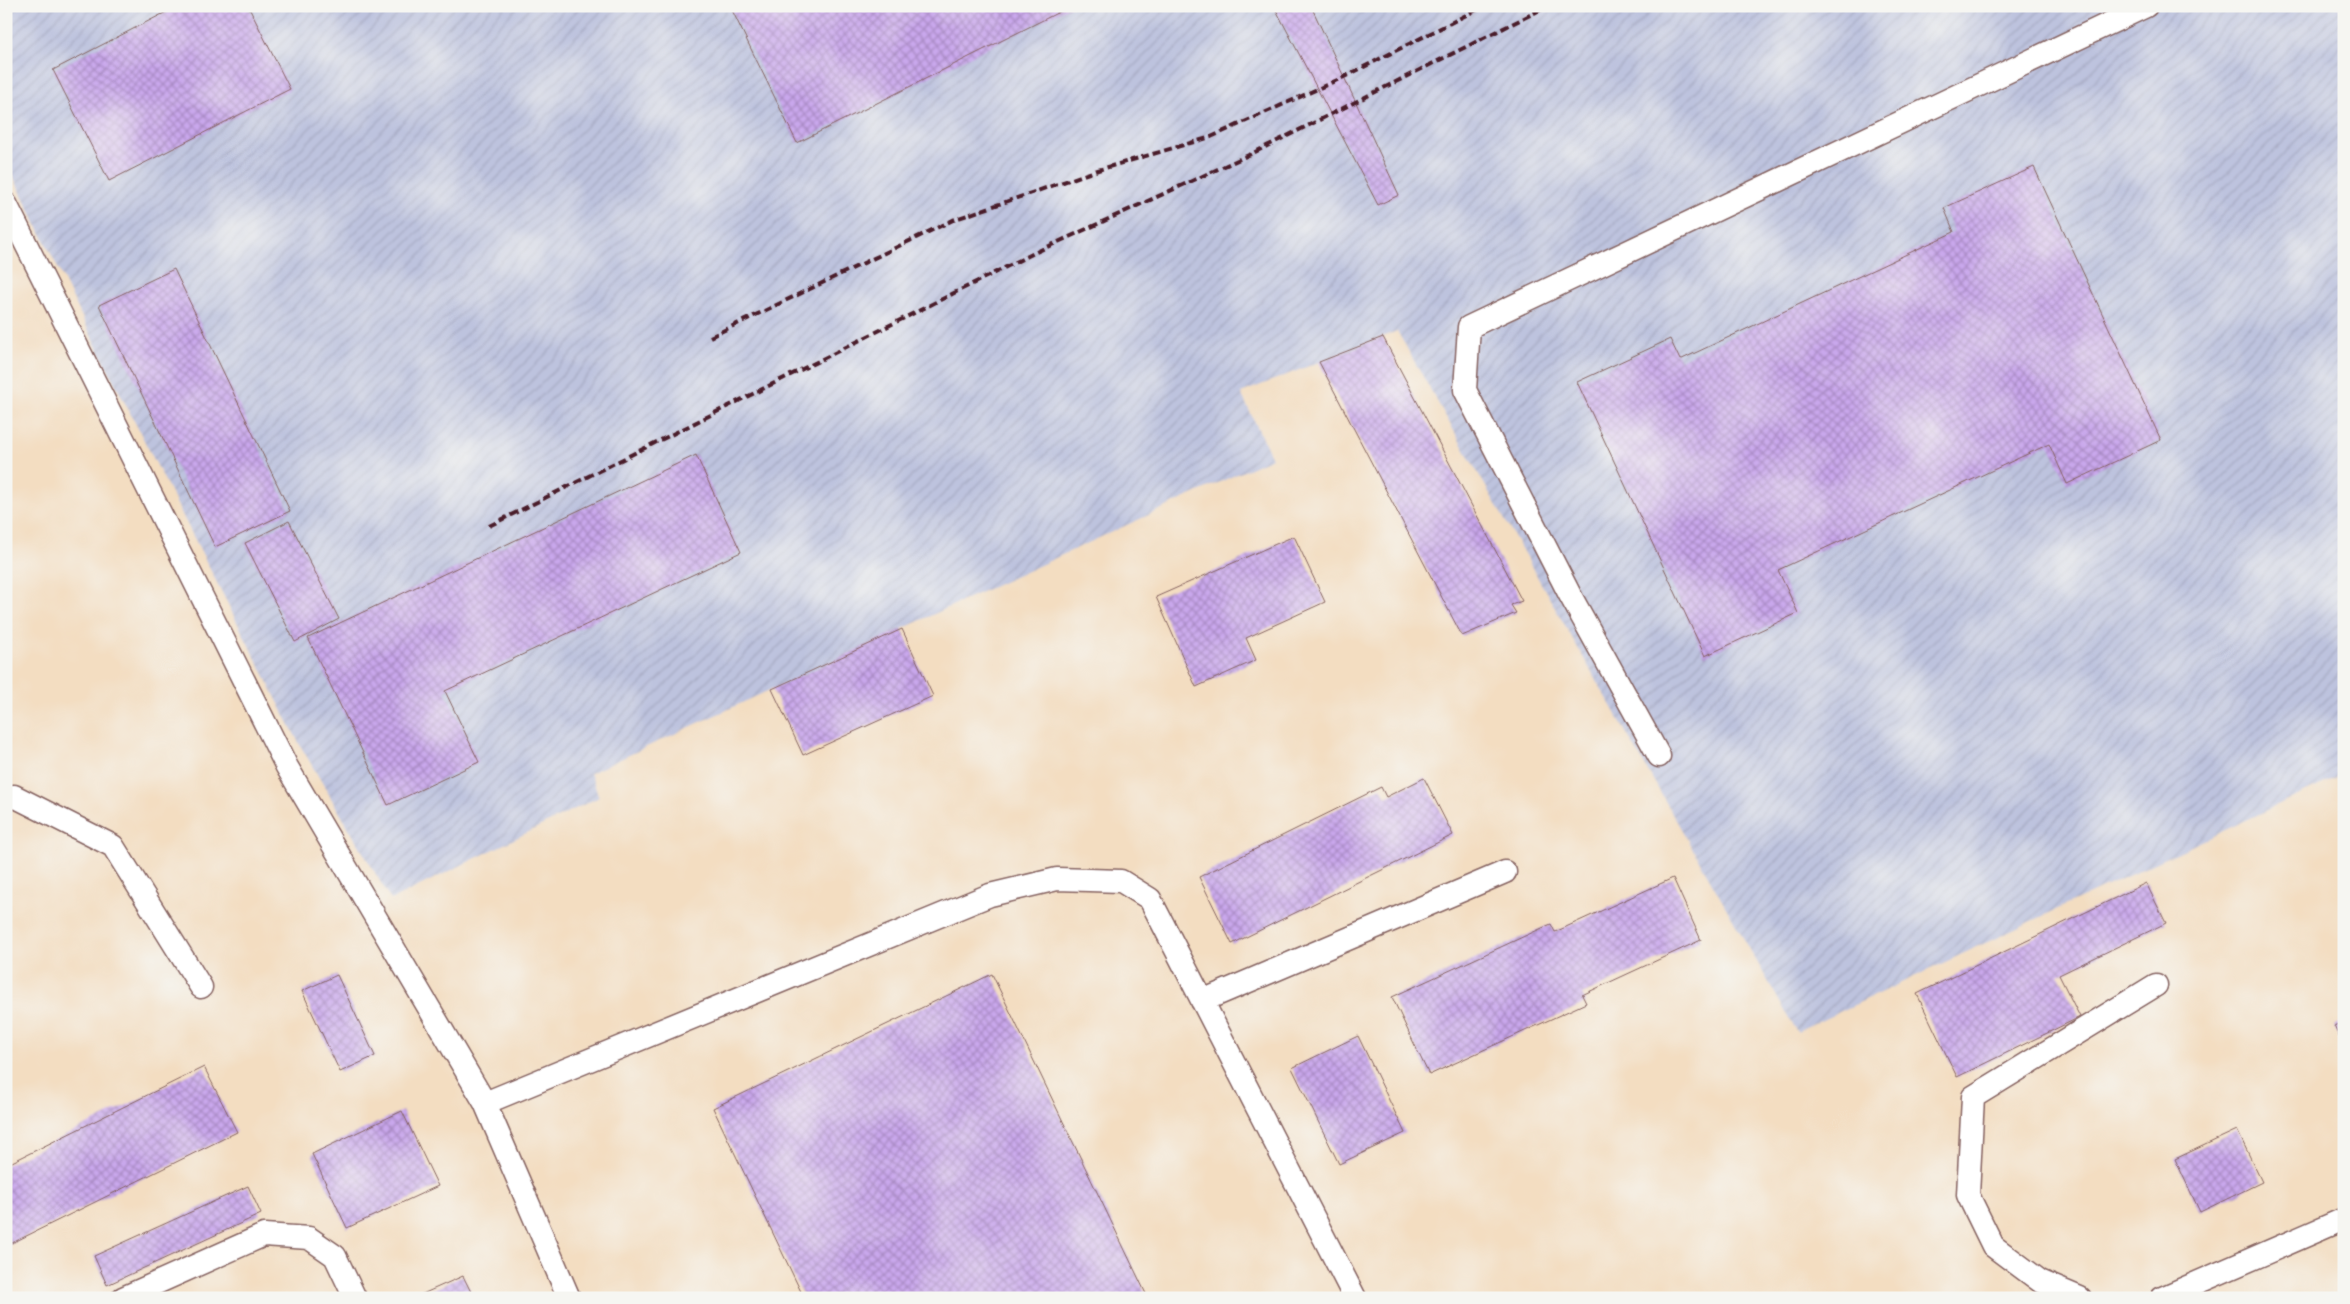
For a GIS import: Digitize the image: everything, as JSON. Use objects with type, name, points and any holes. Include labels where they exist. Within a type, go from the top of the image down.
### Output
[{"type":"lane","points":[[1659,756],[1570,596],[1465,390],[1469,327],[2146,6]]},
{"type":"lane","points":[[6,204],[11,228],[286,767],[485,1103],[569,1298]]},
{"type":"lane","points":[[6,800],[14,796],[113,846],[201,988]]},
{"type":"lane","points":[[1202,1001],[1505,872]]},
{"type":"lane","points":[[485,1103],[990,895],[1056,879],[1120,881],[1150,899],[1355,1298]]},
{"type":"lane","points":[[2080,1298],[2040,1282],[1993,1246],[1968,1195],[1973,1097],[2156,985]]},
{"type":"lane","points":[[2162,1298],[2344,1219]]},
{"type":"lane","points":[[123,1298],[264,1235],[310,1238],[335,1256],[355,1298]]},
{"type":"shaded area","points":[[6,6],[2344,6],[2344,774],[1797,1032],[1397,331],[1241,393],[1272,458],[590,773],[599,797],[391,900],[300,745],[104,362],[6,162]]},
{"type":"building","points":[[178,6],[248,6],[290,89],[109,181],[53,70]]},
{"type":"building","points":[[730,6],[1071,6],[797,143]]},
{"type":"building","points":[[1274,6],[1311,6],[1399,195],[1378,205]]},
{"type":"building","points":[[2034,167],[2161,440],[2067,484],[2049,444],[1778,570],[1798,613],[1705,656],[1577,382],[1670,339],[1680,360],[1954,232],[1944,208]]},
{"type":"building","points":[[174,269],[290,511],[215,547],[99,305]]},
{"type":"building","points":[[1383,337],[1522,601],[1511,605],[1516,613],[1462,636],[1319,362]]},
{"type":"building","points":[[696,455],[741,552],[445,691],[479,762],[388,805],[308,638]]},
{"type":"building","points":[[289,521],[339,619],[295,642],[245,543]]},
{"type":"building","points":[[1294,536],[1325,602],[1246,638],[1256,660],[1196,687],[1156,597]]},
{"type":"building","points":[[902,629],[933,696],[803,755],[772,689]]},
{"type":"building","points":[[1424,778],[1453,835],[1232,944],[1199,877],[1381,787],[1386,797]]},
{"type":"building","points":[[1673,878],[1701,940],[1582,995],[1586,1003],[1429,1075],[1392,997],[1551,924],[1555,932]]},
{"type":"building","points":[[2146,883],[2166,923],[2059,975],[2080,1017],[1957,1077],[1917,994]]},
{"type":"building","points":[[992,974],[1148,1298],[804,1298],[713,1108]]},
{"type":"building","points":[[337,975],[375,1056],[340,1072],[302,991]]},
{"type":"building","points":[[2344,1021],[2344,1047],[2334,1026]]},
{"type":"building","points":[[1358,1036],[1405,1133],[1339,1164],[1292,1068]]},
{"type":"building","points":[[204,1067],[237,1132],[6,1246],[6,1165]]},
{"type":"building","points":[[402,1111],[438,1186],[347,1228],[312,1154]]},
{"type":"building","points":[[2237,1130],[2262,1182],[2200,1212],[2175,1159]]},
{"type":"building","points":[[248,1186],[261,1214],[107,1285],[94,1256]]},
{"type":"building","points":[[463,1276],[474,1298],[419,1298],[418,1296]]},
{"type":"railway","points":[[710,337],[953,220],[1098,170],[1211,137],[1344,77],[1484,6]]},
{"type":"railway","points":[[489,526],[1034,253],[1253,153],[1548,6]]}]
